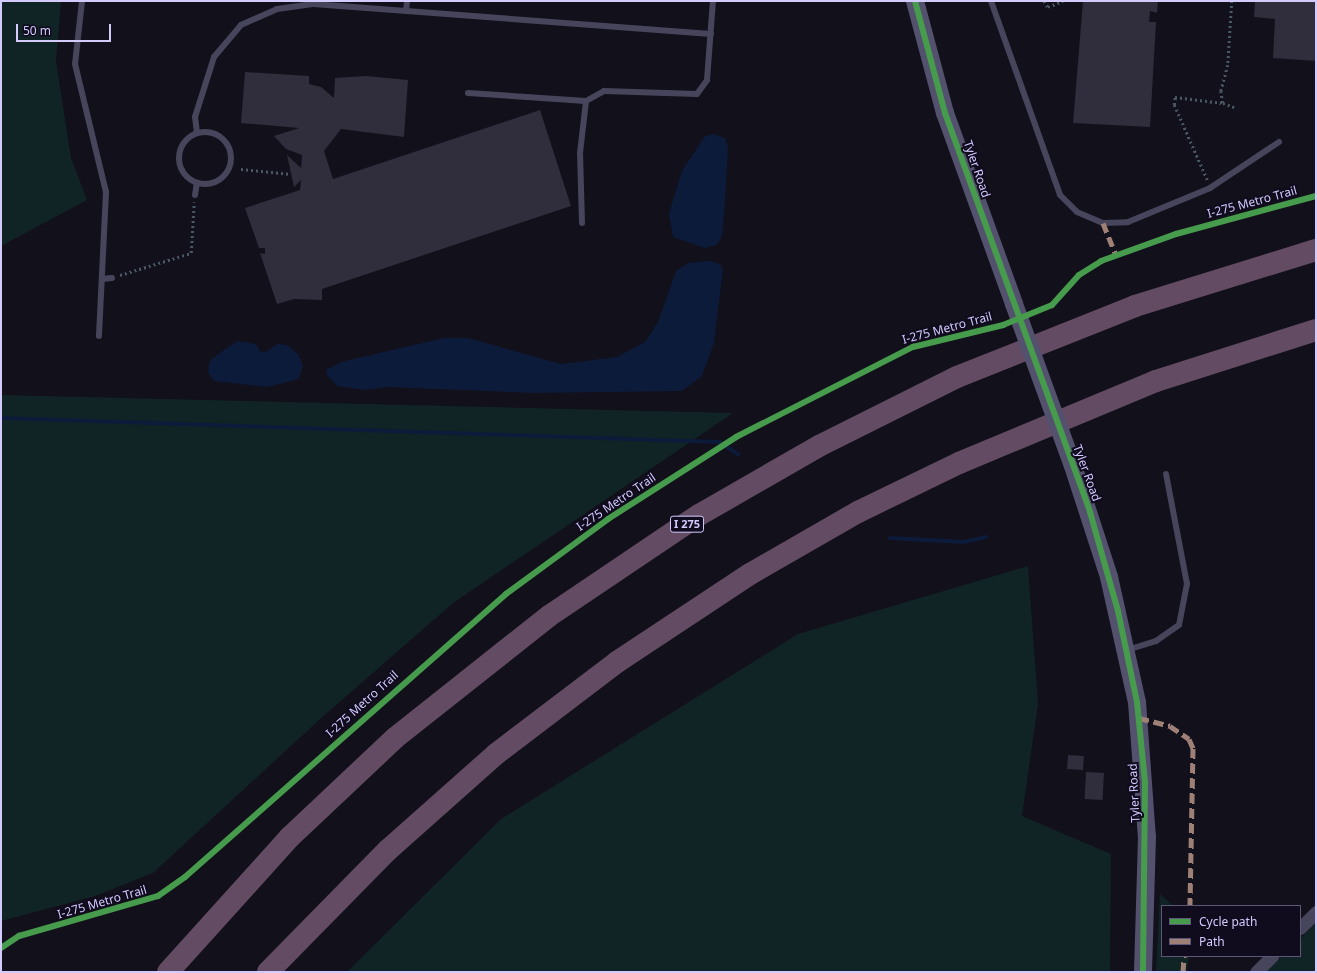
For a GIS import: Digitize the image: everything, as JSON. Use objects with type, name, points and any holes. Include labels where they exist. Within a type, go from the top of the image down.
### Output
[{"type":"highway","name":"I 275","points":[[168,972],[285,842],[396,738],[549,616],[699,516],[819,446],[957,377],[1135,306],[1316,250]]},
{"type":"highway","points":[[268,972],[388,850],[496,754],[617,662],[750,574],[858,512],[959,463],[1156,381],[1316,330]]},
{"type":"street","name":"Tyler Road","points":[[915,1],[946,113],[1073,466],[1109,578],[1126,650],[1137,702],[1145,782],[1143,972]]},
{"type":"street","points":[[1301,927],[1316,912]]},
{"type":"street","points":[[1256,972],[1271,957]]},
{"type":"lane","points":[[82,1],[75,64],[106,192],[98,336]]},
{"type":"lane","points":[[406,11],[407,1]]},
{"type":"lane","points":[[468,93],[586,101],[604,91],[696,94],[707,80],[713,1]]},
{"type":"lane","points":[[990,1],[1060,195],[1076,212],[1103,223],[1128,222],[1210,188],[1279,142]]},
{"type":"lane","points":[[197,133],[195,117],[214,56],[241,25],[277,9],[313,2],[349,4],[406,11],[711,34]]},
{"type":"lane","points":[[582,223],[580,154],[586,101]]},
{"type":"lane","points":[[197,133],[219,136],[232,154],[225,176],[212,184],[197,183],[184,173],[179,158],[184,142],[197,133]]},
{"type":"lane","points":[[195,195],[197,183]]},
{"type":"lane","points":[[102,280],[112,278]]},
{"type":"lane","points":[[1126,650],[1156,641],[1179,625],[1187,584],[1166,474]]},
{"type":"path","points":[[1044,1],[1048,7],[1063,1]]},
{"type":"path","points":[[1223,103],[1221,91],[1228,65],[1232,1]]},
{"type":"path","points":[[1210,188],[1174,105],[1175,97],[1223,103],[1234,107]]},
{"type":"path","points":[[241,169],[291,174]]},
{"type":"path","points":[[112,278],[191,253],[195,195]]},
{"type":"green space","points":[[1,1],[61,1],[56,61],[71,158],[87,200],[1,246]]},
{"type":"green space","points":[[1,395],[733,413],[453,603],[319,720],[153,873],[95,896],[1,921]]},
{"type":"green space","points":[[1028,566],[1038,704],[1022,816],[1111,854],[1110,972],[347,972],[501,819],[798,634]]},
{"type":"green space","points":[[1160,894],[1172,905],[1161,905],[1161,957],[1189,957],[1187,972],[1156,972]]},
{"type":"green space","points":[[1316,922],[1316,972],[1266,972],[1281,957],[1301,957],[1301,938]]},
{"type":"water","points":[[714,134],[725,138],[728,147],[725,201],[722,236],[717,245],[705,248],[673,237],[669,213],[682,171],[705,136]]},
{"type":"water","points":[[710,261],[720,264],[723,270],[714,343],[702,376],[682,391],[535,393],[387,387],[365,390],[337,386],[326,374],[327,369],[345,361],[444,338],[468,338],[561,364],[617,357],[645,342],[658,322],[676,271],[688,263]]},
{"type":"water","points":[[237,341],[256,344],[260,351],[266,352],[277,344],[287,345],[298,354],[303,365],[299,379],[268,387],[214,381],[208,373],[210,360]]},
{"type":"building","points":[[1083,1],[1158,1],[1157,13],[1150,11],[1149,22],[1156,22],[1150,127],[1073,123]]},
{"type":"building","points":[[1255,1],[1316,1],[1316,61],[1273,58],[1275,19],[1254,17]]},
{"type":"building","points":[[245,72],[309,76],[309,84],[321,87],[334,98],[335,78],[366,76],[408,80],[404,137],[341,129],[324,151],[333,179],[540,110],[571,206],[322,289],[322,300],[294,299],[277,304],[260,253],[265,254],[265,248],[259,248],[245,208],[300,190],[301,180],[294,187],[287,155],[301,168],[302,155],[286,149],[274,136],[299,128],[241,123]]},
{"type":"building","points":[[1068,755],[1084,756],[1083,770],[1067,769]]},
{"type":"building","points":[[1086,772],[1104,773],[1103,800],[1085,799]]},
{"type":"waterway","points":[[1,418],[720,442],[738,454]]},
{"type":"waterway","points":[[890,538],[964,542],[986,537]]},
{"type":"marked path","points":[[1103,223],[1116,256]]},
{"type":"marked path","points":[[1139,718],[1170,726],[1189,739],[1193,748],[1190,905]]},
{"type":"marked path","points":[[1183,972],[1184,957]]},
{"type":"cycle path","points":[[915,1],[945,113],[1090,512],[1118,611],[1137,702],[1145,782],[1143,972]]},
{"type":"cycle path","name":"I-275 Metro Trail","points":[[1,948],[19,936],[158,896],[185,877],[506,594],[608,519],[736,437],[913,347],[1003,325],[1052,305],[1079,275],[1101,261],[1176,234],[1316,196]]}]
